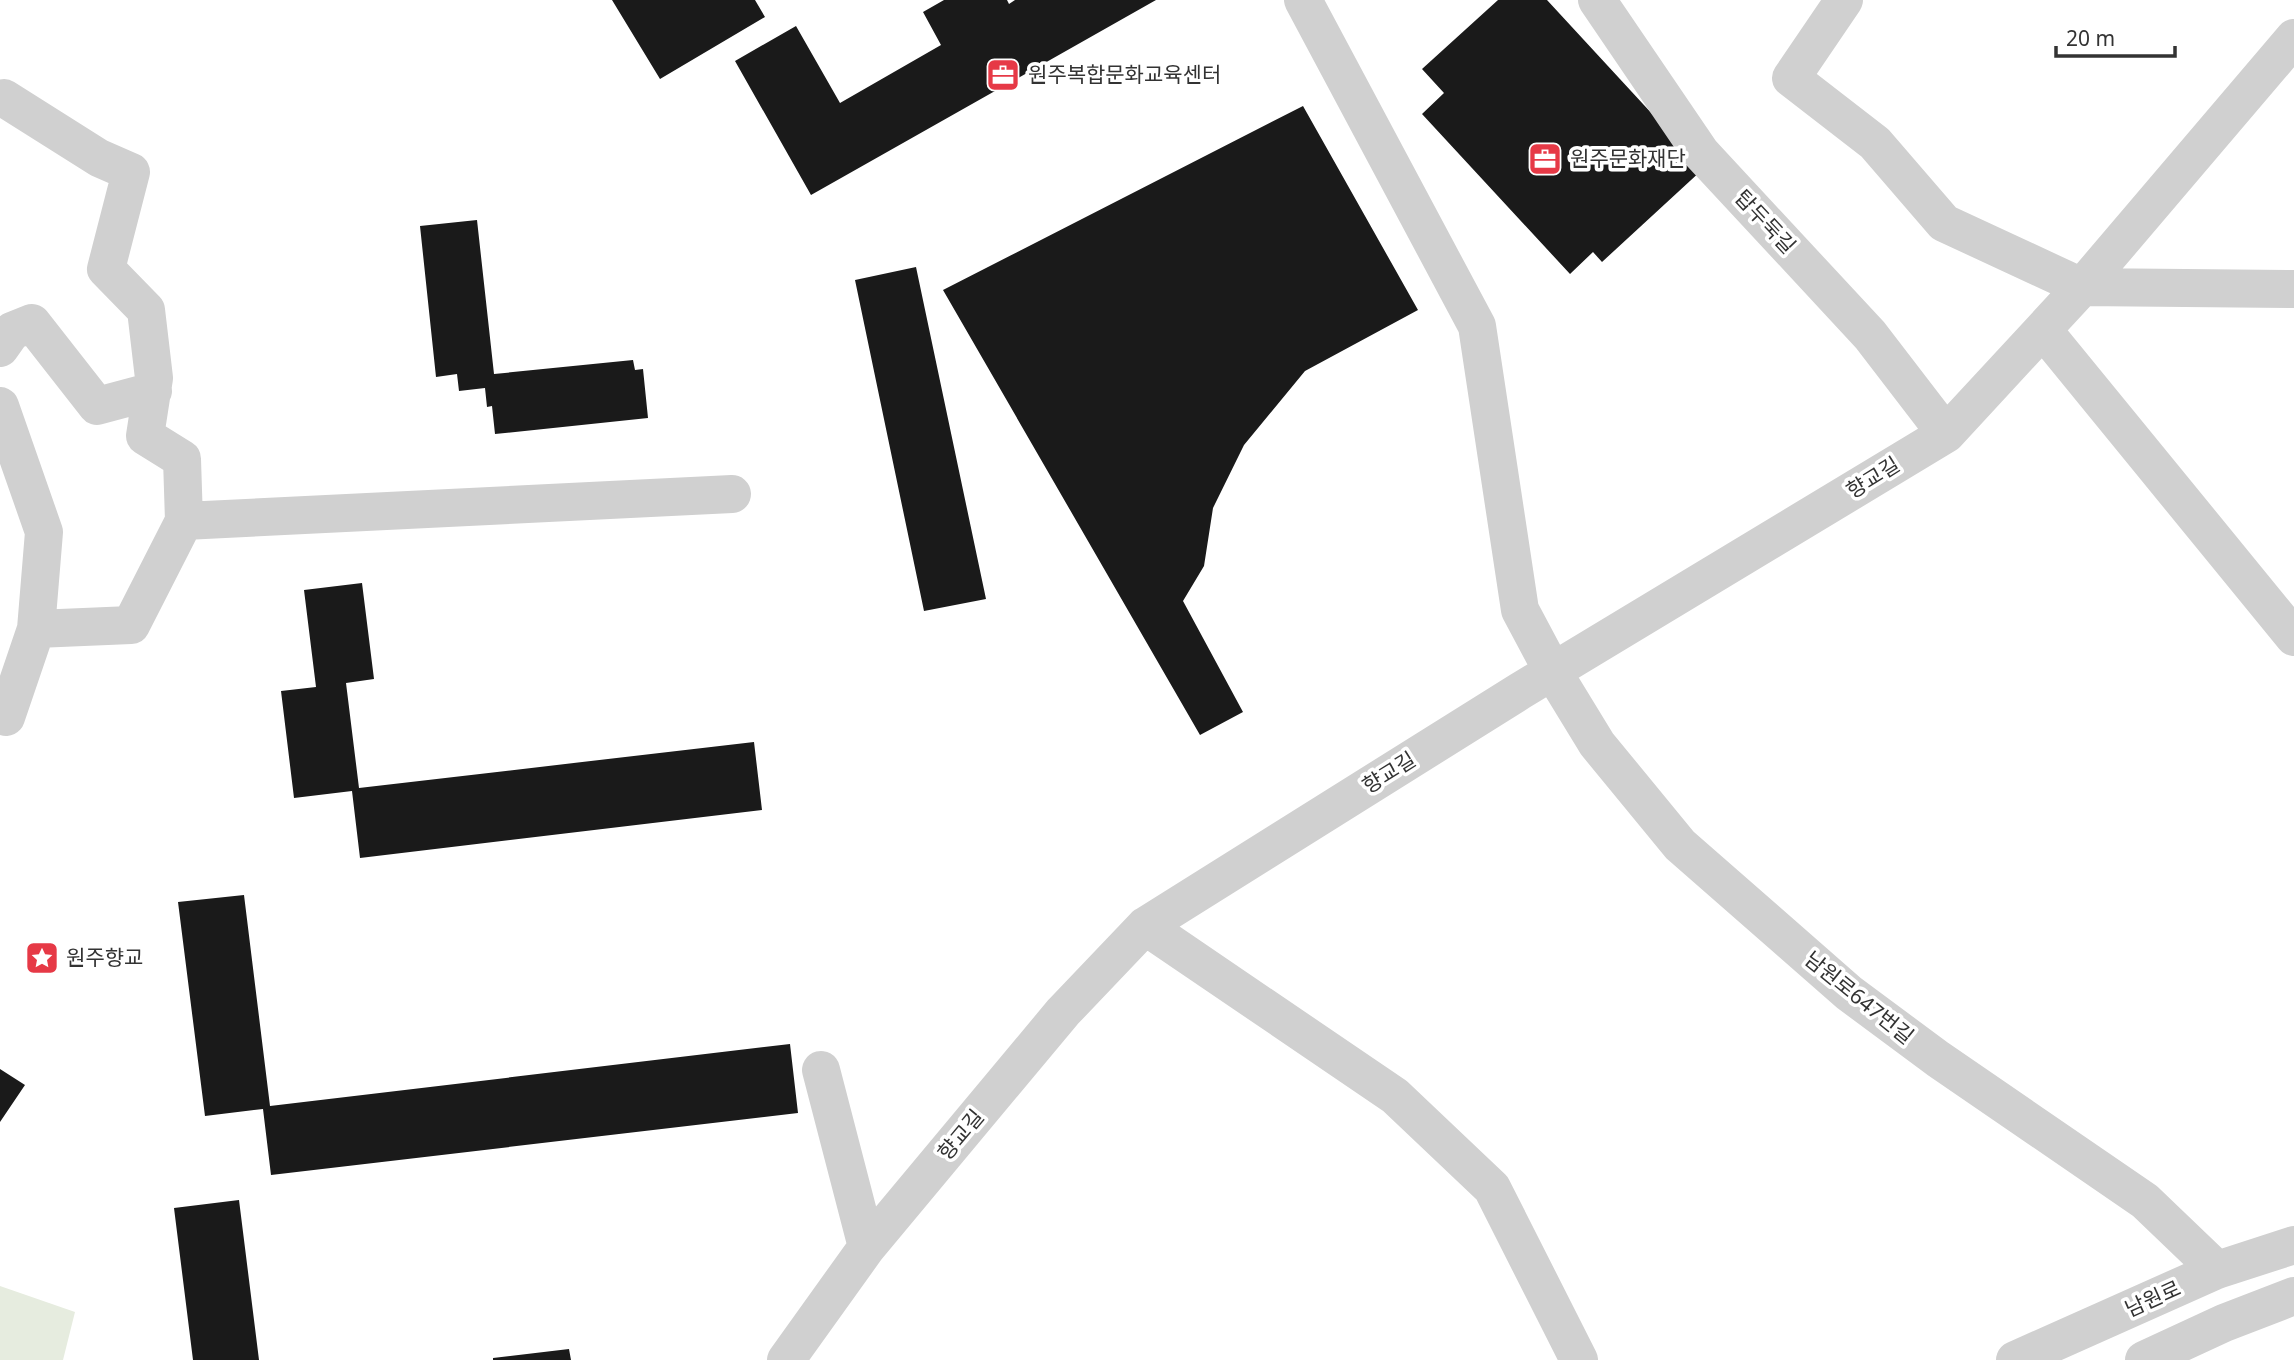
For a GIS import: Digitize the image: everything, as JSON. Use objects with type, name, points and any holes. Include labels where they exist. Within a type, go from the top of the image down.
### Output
[{"type":"street","name":"남원로647번길","points":[[1303,0],[1477,326],[1520,610],[1553,672],[1597,744],[1680,845],[1849,993],[1938,1059],[2145,1201],[2217,1270]]},
{"type":"street","name":"탑두둑길","points":[[1597,0],[1701,152],[1870,335],[1945,434]]},
{"type":"street","points":[[1844,0],[1791,78],[1875,143],[1944,223],[2082,287],[2294,289]]},
{"type":"street","name":"향교길","points":[[786,1360],[867,1247],[1063,1012],[1145,926],[1553,672],[1945,434],[2082,287],[2294,38]]},
{"type":"street","points":[[0,99],[4,98],[99,158],[131,172],[106,269],[146,310],[155,378],[145,436],[182,459],[184,521],[131,625],[36,629]]},
{"type":"street","points":[[0,348],[12,331],[33,323],[97,406],[153,391]]},
{"type":"street","points":[[2043,330],[2294,638]]},
{"type":"street","points":[[0,406],[44,532],[36,629],[6,716],[0,715]]},
{"type":"street","points":[[184,521],[732,494]]},
{"type":"street","points":[[1145,926],[1395,1096],[1492,1188],[1578,1360]]},
{"type":"street","points":[[821,1070],[867,1247]]},
{"type":"street","name":"남원로","points":[[2015,1360],[2217,1270],[2294,1245]]},
{"type":"street","points":[[2144,1360],[2224,1323],[2294,1296]]},
{"type":"shaded area","points":[[0,1286],[75,1312],[63,1360],[0,1360]]},
{"type":"building","points":[[612,0],[755,0],[765,17],[660,79]]},
{"type":"building","points":[[944,0],[1007,0],[1009,4],[1015,0],[1156,0],[811,195],[735,61],[796,26],[840,103],[941,45],[923,12]]},
{"type":"building","points":[[1498,0],[1547,0],[1703,169],[1602,262],[1593,252],[1570,274],[1422,114],[1444,93],[1422,69]]},
{"type":"building","points":[[1303,106],[1418,310],[1305,371],[1244,445],[1213,508],[1204,566],[1183,601],[1243,712],[1200,735],[943,290]]},
{"type":"building","points":[[477,220],[494,374],[633,360],[635,370],[643,369],[648,418],[495,434],[492,406],[487,407],[485,388],[459,391],[457,374],[436,377],[420,226]]},
{"type":"building","points":[[916,267],[986,599],[924,611],[855,280]]},
{"type":"building","points":[[362,583],[374,679],[346,683],[359,788],[754,742],[762,810],[360,858],[352,791],[294,798],[281,691],[316,687],[304,590]]},
{"type":"building","points":[[244,895],[270,1106],[790,1044],[798,1113],[271,1175],[263,1109],[205,1116],[178,902]]},
{"type":"building","points":[[0,1069],[25,1085],[0,1122]]},
{"type":"building","points":[[239,1200],[259,1360],[193,1360],[174,1208]]},
{"type":"building","points":[[569,1349],[571,1360],[493,1360],[493,1358]]},
{"type":"place","name":"원주복합문화교육센터","points":[[1003,75]]},
{"type":"place","name":"원주문화재단","points":[[1545,159]]},
{"type":"place","name":"원주향교","points":[[42,958]]}]
